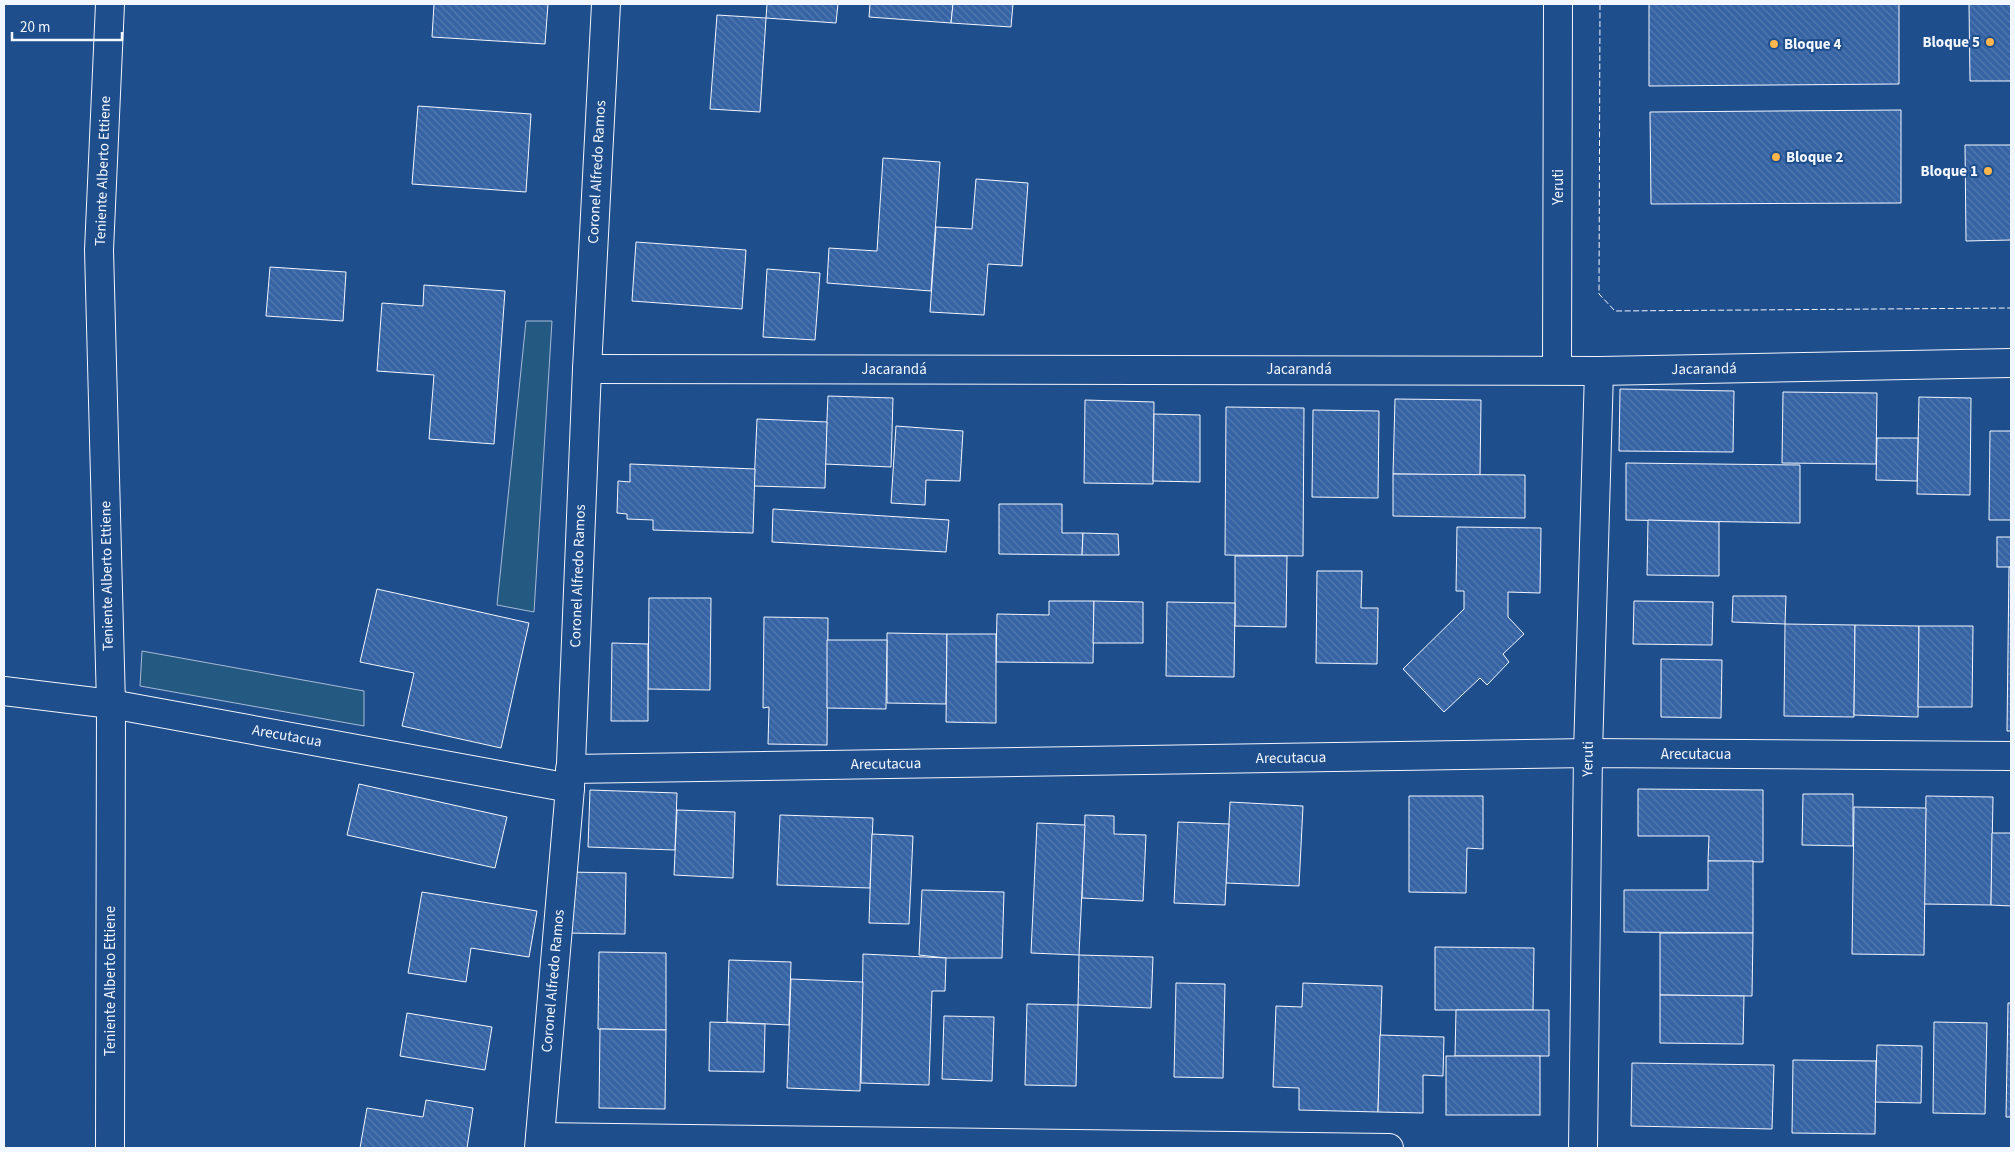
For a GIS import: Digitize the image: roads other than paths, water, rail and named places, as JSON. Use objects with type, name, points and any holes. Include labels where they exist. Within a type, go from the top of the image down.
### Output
[{"type":"street","name":"Teniente Alberto Ettiene","points":[[110,4],[99,250],[110,704],[110,1148]]},
{"type":"street","name":"Coronel Alfredo Ramos","points":[[539,1143],[570,778],[587,369],[606,4]]},
{"type":"street","name":"Yeruti","points":[[1557,370],[1558,4]]},
{"type":"street","name":"Jacarandá","points":[[587,369],[1599,371],[2011,363]]},
{"type":"street","name":"Yeruti","points":[[1583,1148],[1588,753],[1599,371]]},
{"type":"street","name":"Arecutacua","points":[[4,692],[110,704],[570,778],[1588,753],[2011,756]]},
{"type":"street","points":[[539,1143],[1389,1148]]},
{"type":"place","name":"Bloque 5","points":[[1990,42]]},
{"type":"place","name":"Bloque 4","points":[[1774,44]]},
{"type":"place","name":"Bloque 2","points":[[1776,157]]},
{"type":"place","name":"Bloque 1","points":[[1988,171]]}]
